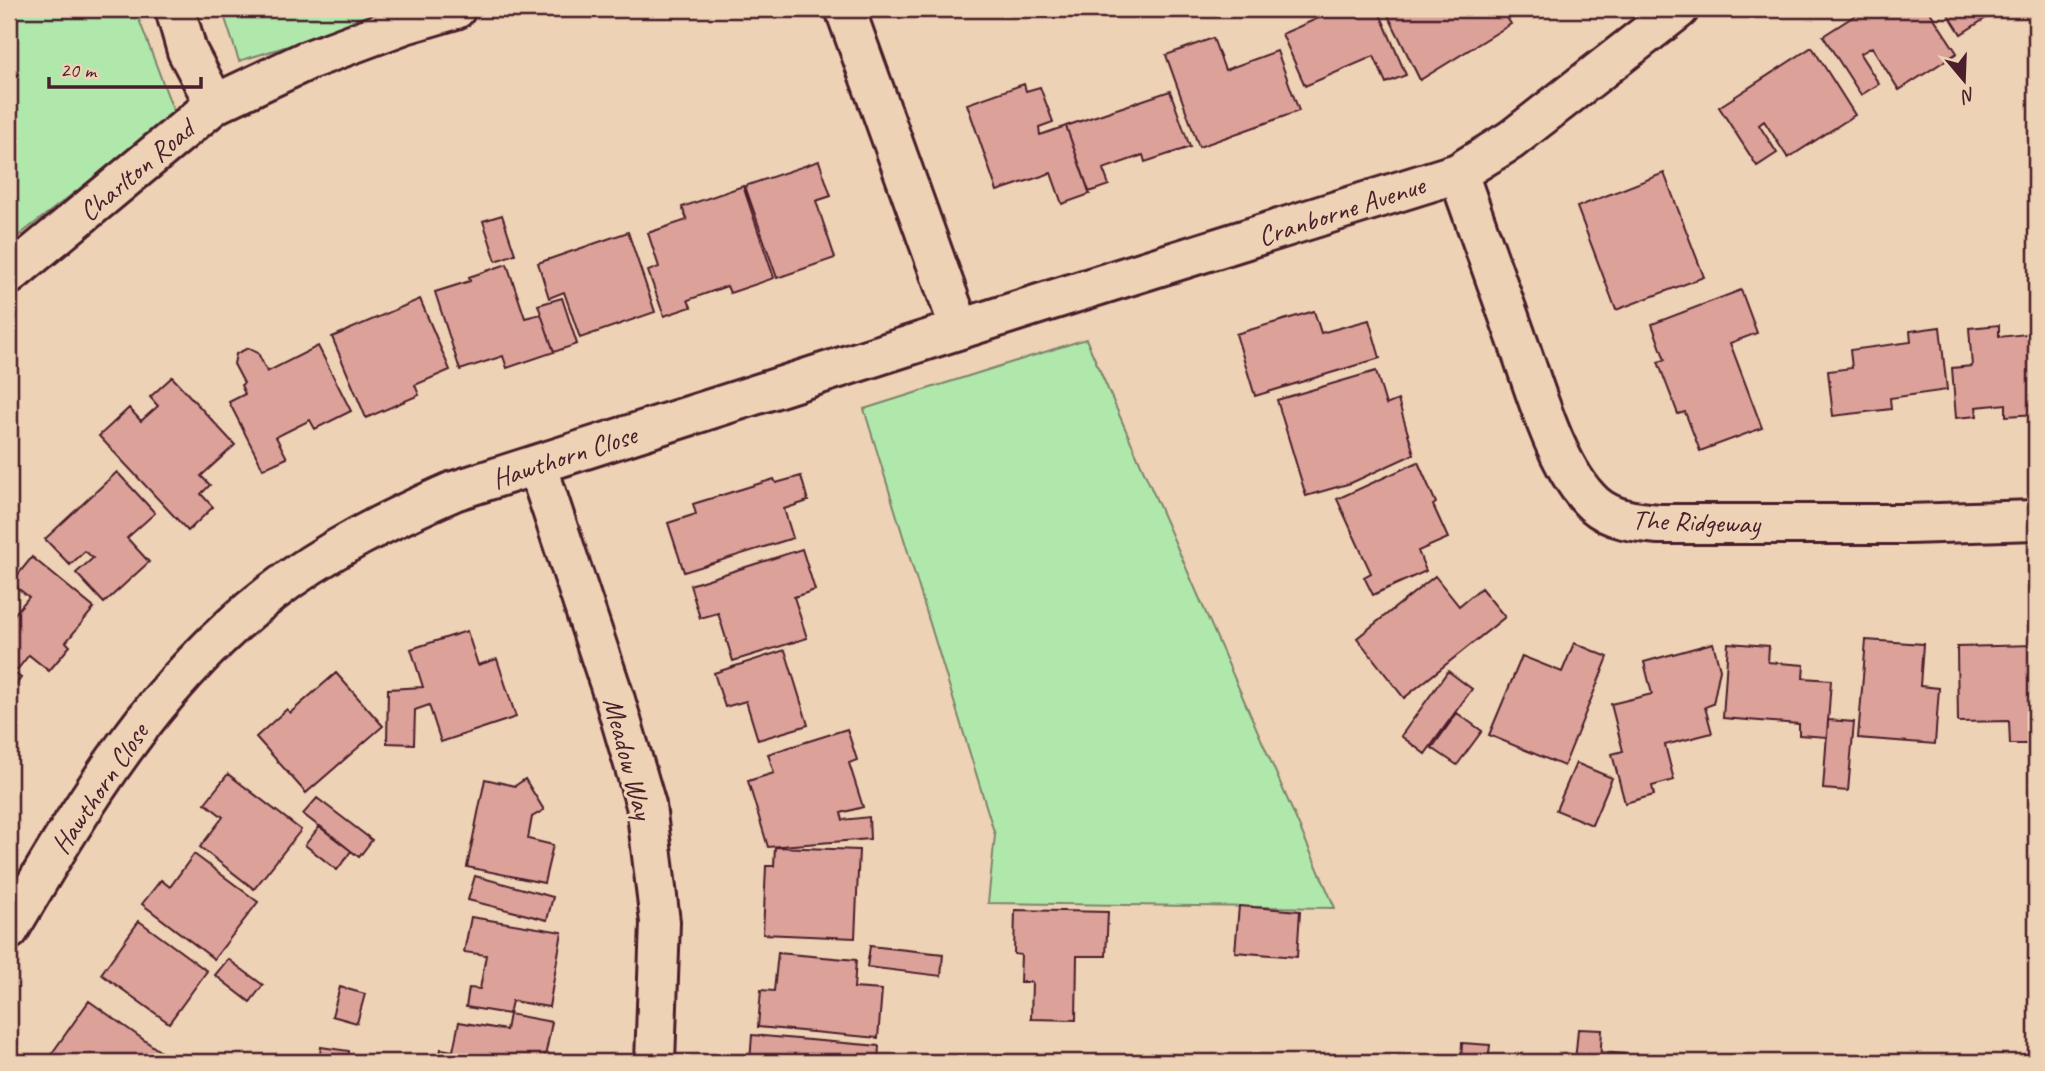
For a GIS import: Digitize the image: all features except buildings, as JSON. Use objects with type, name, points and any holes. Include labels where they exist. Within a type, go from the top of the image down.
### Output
[{"type":"street","name":"Charlton Road","points":[[9,275],[215,104],[187,51],[175,9]]},
{"type":"street","points":[[215,104],[306,61],[405,24],[456,9]]},
{"type":"street","points":[[845,9],[960,329]]},
{"type":"street","name":"Cranborne Avenue","points":[[960,329],[1458,173],[1511,140],[1679,9]]},
{"type":"street","name":"The Ridgeway","points":[[1458,173],[1536,394],[1561,456],[1581,491],[1596,506],[1612,516],[1659,524],[1908,524],[2036,520]]},
{"type":"street","name":"Hawthorn Close","points":[[9,930],[78,812],[157,702],[207,647],[270,593],[323,557],[392,519],[454,491],[960,329]]},
{"type":"street","name":"Meadow Way","points":[[537,465],[611,688],[646,806],[660,922],[655,1062]]},
{"type":"green space","points":[[9,9],[135,9],[175,115],[9,243]]},
{"type":"green space","points":[[222,9],[409,9],[239,61]]},
{"type":"green space","points":[[1086,339],[1335,908],[988,903],[995,835],[864,409]]}]
